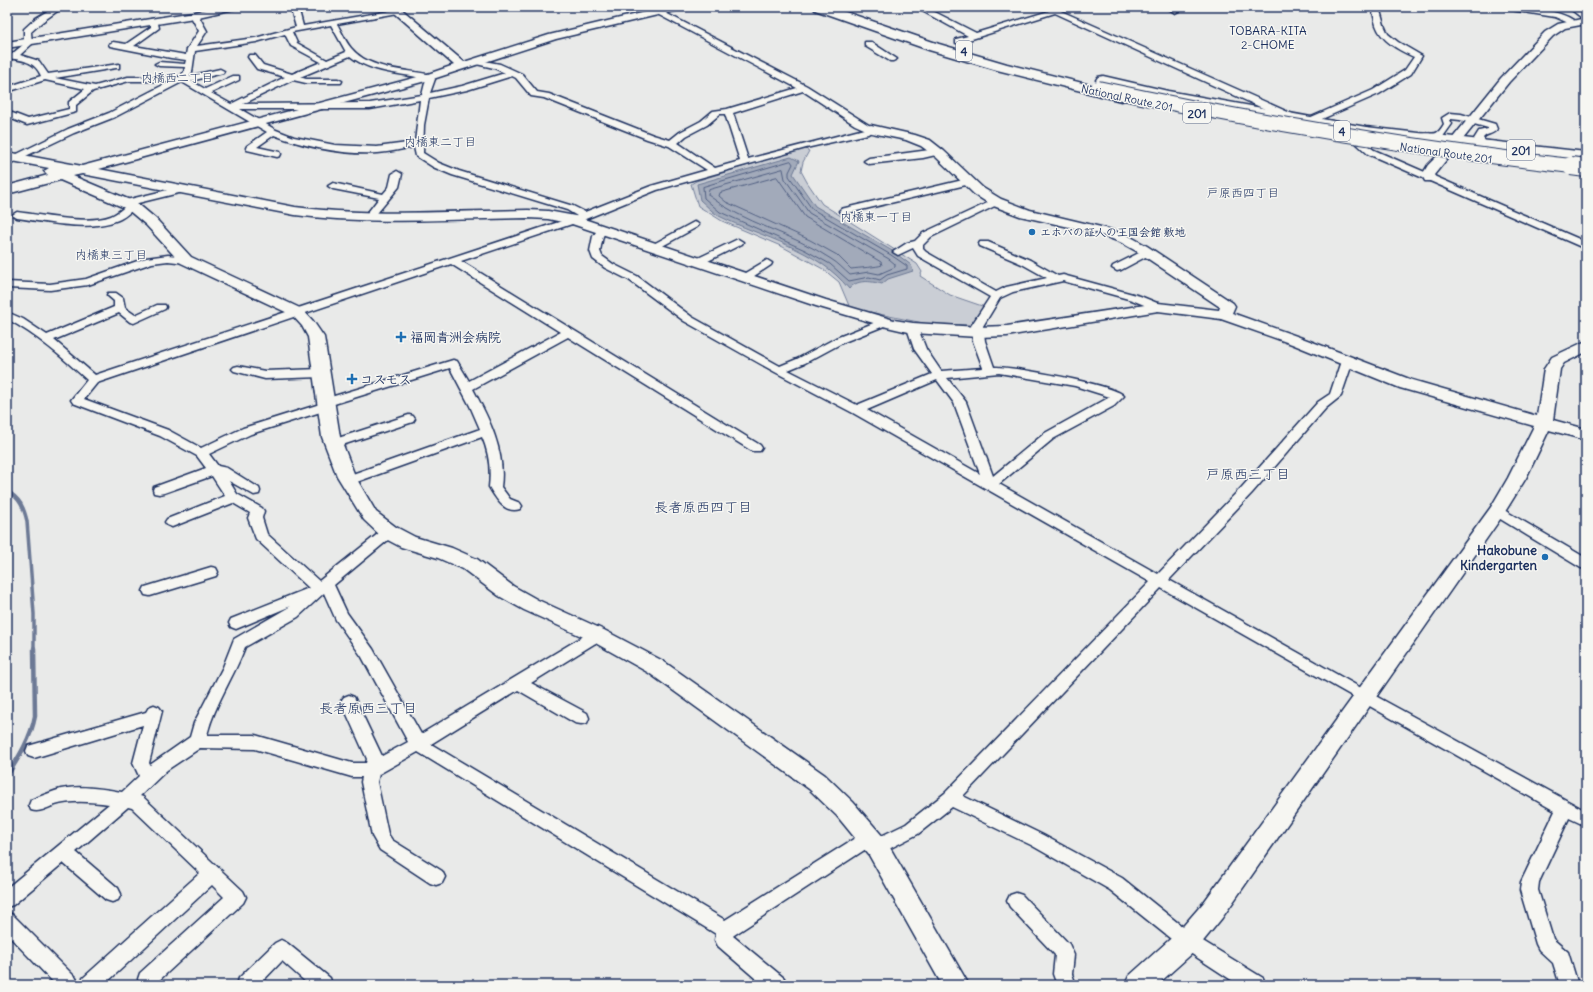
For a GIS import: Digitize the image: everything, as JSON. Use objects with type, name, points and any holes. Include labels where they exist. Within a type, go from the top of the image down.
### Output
[{"type":"highway","name":"National Route 201","points":[[819,7],[956,54],[1002,67],[1091,90],[1211,116],[1452,148],[1586,170]]},
{"type":"highway","name":"4","points":[[833,7],[896,30],[1005,64],[1098,88],[1208,112],[1365,143],[1463,159],[1586,170]]},
{"type":"highway","name":"4","points":[[844,7],[952,44],[1100,84],[1215,109],[1342,131],[1451,147],[1586,163]]},
{"type":"highway","name":"National Route 201","points":[[857,7],[914,28],[959,41],[1075,73],[1168,95],[1452,148],[1586,157]]},
{"type":"highway","points":[[1342,131],[1586,157]]},
{"type":"main road","points":[[1574,7],[1586,16]]},
{"type":"street","points":[[10,56],[28,44],[27,31],[38,20],[59,7]]},
{"type":"street","points":[[7,45],[230,7]]},
{"type":"street","points":[[294,7],[300,29]]},
{"type":"street","points":[[7,190],[430,77],[553,37],[656,9],[679,7]]},
{"type":"street","points":[[919,7],[975,36]]},
{"type":"street","points":[[1047,7],[1282,113],[1312,120],[1435,138],[1440,136],[1448,124],[1446,118],[1450,116],[1487,124],[1493,129],[1482,133],[1478,139],[1483,143],[1586,157]]},
{"type":"street","points":[[959,41],[1068,7]]},
{"type":"street","points":[[1312,120],[1376,92],[1408,72],[1418,56],[1389,39],[1380,26],[1378,12],[1375,7]]},
{"type":"street","points":[[1504,7],[1557,15],[1573,23]]},
{"type":"street","points":[[191,49],[256,40],[287,31],[333,23],[396,9],[463,66]]},
{"type":"street","points":[[656,9],[804,88],[858,123],[871,129],[913,139],[923,143],[937,152],[975,189],[996,202],[1028,213],[1095,229],[1117,236],[1147,252],[1228,306],[1224,315]]},
{"type":"street","points":[[10,159],[71,131],[112,115],[182,79],[188,72],[191,49],[204,31],[194,14]]},
{"type":"street","points":[[127,47],[137,42],[143,36],[156,28],[154,21]]},
{"type":"street","points":[[1430,178],[1428,173],[1452,148],[1505,80],[1549,34],[1557,28],[1573,23],[1586,22]]},
{"type":"street","points":[[333,23],[350,53],[378,68],[430,77]]},
{"type":"street","points":[[287,31],[294,44],[326,62]]},
{"type":"street","points":[[112,44],[190,61]]},
{"type":"street","points":[[868,44],[893,59]]},
{"type":"street","points":[[231,107],[292,77],[350,53]]},
{"type":"street","points":[[10,56],[35,62],[42,68],[46,78]]},
{"type":"street","points":[[252,57],[260,67],[306,81],[338,81]]},
{"type":"street","points":[[159,64],[190,61]]},
{"type":"street","points":[[479,62],[497,66],[519,76],[534,94],[538,96],[546,96],[650,137],[673,144],[714,172]]},
{"type":"street","points":[[7,90],[46,78],[116,66]]},
{"type":"street","points":[[46,78],[90,89],[103,87],[128,79],[182,79],[220,70]]},
{"type":"street","points":[[231,107],[370,106],[424,97],[464,88],[512,73]]},
{"type":"street","points":[[430,77],[431,80],[424,97],[419,154],[434,164],[570,208],[580,218],[602,230],[744,278],[885,322],[913,328],[978,332],[1007,331],[1158,308],[1182,309],[1224,315],[1260,327],[1406,384],[1586,435]]},
{"type":"street","points":[[206,92],[236,78]]},
{"type":"street","points":[[182,79],[256,123],[273,132],[292,139],[335,148],[377,150],[419,144]]},
{"type":"street","points":[[255,87],[266,90]]},
{"type":"street","points":[[673,144],[675,140],[701,125],[716,112],[728,112],[804,88]]},
{"type":"street","points":[[7,114],[27,122],[65,113],[73,110],[72,104],[90,89]]},
{"type":"street","points":[[728,112],[744,163]]},
{"type":"street","points":[[725,930],[418,744],[368,653],[341,616],[323,586],[261,536],[255,518],[257,511],[234,498],[215,470],[201,453],[164,433],[77,400],[93,380],[580,218],[654,188],[871,129]]},
{"type":"street","points":[[273,132],[250,148],[277,154]]},
{"type":"street","points":[[1361,144],[1371,152],[1586,246]]},
{"type":"street","points":[[869,161],[937,152]]},
{"type":"street","points":[[10,159],[36,161],[295,211],[327,215],[370,216],[528,214],[580,218]]},
{"type":"street","points":[[36,161],[40,166],[60,176],[129,205],[151,222],[186,260]]},
{"type":"street","points":[[370,216],[394,187],[397,174]]},
{"type":"street","points":[[844,211],[967,182]]},
{"type":"street","points":[[333,186],[385,197]]},
{"type":"street","points":[[17,215],[63,221],[98,222],[115,218],[129,205],[184,189]]},
{"type":"street","points":[[898,252],[911,245],[918,244],[927,235],[996,202]]},
{"type":"street","points":[[653,247],[694,225]]},
{"type":"street","points":[[602,230],[595,244],[597,257],[609,266],[633,278],[688,319],[780,370],[857,410],[1365,697],[1586,819]]},
{"type":"street","points":[[698,262],[738,242]]},
{"type":"street","points":[[918,244],[918,249],[922,254],[996,296]]},
{"type":"street","points":[[984,244],[1026,262],[1056,279]]},
{"type":"street","points":[[1117,268],[1147,252]]},
{"type":"street","points":[[7,285],[50,287],[88,282],[150,260],[168,258],[186,260],[297,312],[308,324],[316,337],[325,405],[333,444],[349,480],[370,516],[389,532],[408,542],[445,553],[470,564],[506,591],[531,605],[597,635],[656,667],[817,782],[844,809],[873,843],[956,985]]},
{"type":"street","points":[[453,261],[756,448]]},
{"type":"street","points":[[744,278],[767,263]]},
{"type":"street","points":[[990,371],[977,326],[996,296],[1010,289],[1062,278],[1086,283],[1136,298],[1158,308]]},
{"type":"street","points":[[112,295],[120,300],[120,309]]},
{"type":"street","points":[[120,309],[134,320],[161,307]]},
{"type":"street","points":[[47,339],[120,309]]},
{"type":"street","points":[[7,315],[33,328],[93,380]]},
{"type":"street","points":[[780,370],[801,361],[840,340],[885,322]]},
{"type":"street","points":[[913,328],[920,349],[960,402],[990,485]]},
{"type":"street","points":[[466,388],[569,332]]},
{"type":"street","points":[[1138,985],[1187,941],[1213,910],[1497,511],[1517,478],[1544,423],[1552,369],[1558,360],[1586,346]]},
{"type":"street","points":[[725,930],[873,843],[912,829],[951,798],[1247,490],[1322,405],[1334,396],[1347,361]]},
{"type":"street","points":[[201,453],[247,431],[453,363],[486,431],[495,457],[496,487],[505,502],[515,506]]},
{"type":"street","points":[[238,369],[265,375],[321,373]]},
{"type":"street","points":[[857,410],[939,375],[999,370],[1076,383],[1111,392],[1118,396],[1110,403],[1049,436],[990,485]]},
{"type":"street","points":[[333,444],[409,419]]},
{"type":"street","points":[[349,480],[486,431]]},
{"type":"street","points":[[159,490],[215,470],[223,471],[254,491]]},
{"type":"street","points":[[172,522],[234,498]]},
{"type":"street","points":[[1497,511],[1586,564]]},
{"type":"street","points":[[197,741],[202,723],[230,668],[239,643],[293,613],[323,586],[389,532]]},
{"type":"street","points":[[150,591],[211,572]]},
{"type":"street","points":[[236,623],[323,586]]},
{"type":"street","points":[[7,899],[126,799],[161,765],[197,741],[255,742],[352,770],[372,770],[418,744],[597,635]]},
{"type":"street","points":[[518,683],[582,718]]},
{"type":"street","points":[[349,701],[375,759],[369,782],[380,836],[386,845],[436,877]]},
{"type":"street","points":[[34,751],[154,713],[141,763],[143,769],[150,776]]},
{"type":"street","points":[[37,805],[62,796],[126,799],[137,802],[237,897],[147,979]]},
{"type":"street","points":[[951,798],[1037,840],[1116,884],[1187,941],[1256,985]]},
{"type":"street","points":[[1566,808],[1530,882],[1529,890],[1545,944],[1561,958],[1569,985]]},
{"type":"street","points":[[63,852],[112,894]]},
{"type":"street","points":[[90,985],[212,873]]},
{"type":"street","points":[[1016,901],[1063,950],[1066,958],[1062,970],[1062,977],[1067,985]]},
{"type":"street","points":[[7,922],[62,983]]},
{"type":"street","points":[[725,930],[724,940],[777,985]]},
{"type":"street","points":[[246,985],[281,949],[323,985]]},
{"type":"shaded area","points":[[804,148],[809,151],[803,162],[801,171],[822,204],[917,264],[922,272],[920,276],[950,295],[985,307],[973,325],[928,324],[850,308],[839,282],[823,269],[783,247],[722,221],[698,206],[691,184],[696,181]]},
{"type":"water","points":[[791,157],[799,161],[793,174],[815,206],[894,252],[911,265],[913,271],[888,279],[882,284],[860,282],[849,289],[836,275],[821,263],[788,245],[719,216],[700,200],[697,184]]},
{"type":"waterway","points":[[7,491],[21,504],[27,521],[34,614],[34,648]]},
{"type":"waterway","points":[[7,776],[28,740],[35,716],[34,648]]},
{"type":"waterway","points":[[7,910],[14,918]]},
{"type":"waterway","points":[[73,977],[81,985]]},
{"type":"place","name":"エホバの証人の王国会館 敷地","points":[[1032,232]]},
{"type":"place","name":"福岡青洲会病院","points":[[401,337]]},
{"type":"place","name":"コスモス","points":[[352,379]]},
{"type":"place","name":"Hakobune Kindergarten","points":[[1545,557]]},
{"type":"district","name":"TOBARA-KITA 2-CHOME","points":[[1268,37]]},
{"type":"district","name":"内橋西二丁目","points":[[177,77]]},
{"type":"district","name":"内橋東二丁目","points":[[440,141]]},
{"type":"district","name":"戸原西四丁目","points":[[1243,192]]},
{"type":"district","name":"内橋東一丁目","points":[[876,216]]},
{"type":"district","name":"内橋東三丁目","points":[[111,254]]},
{"type":"district","name":"戸原西三丁目","points":[[1248,474]]},
{"type":"district","name":"長者原西四丁目","points":[[703,507]]},
{"type":"district","name":"長者原西三丁目","points":[[368,708]]}]
